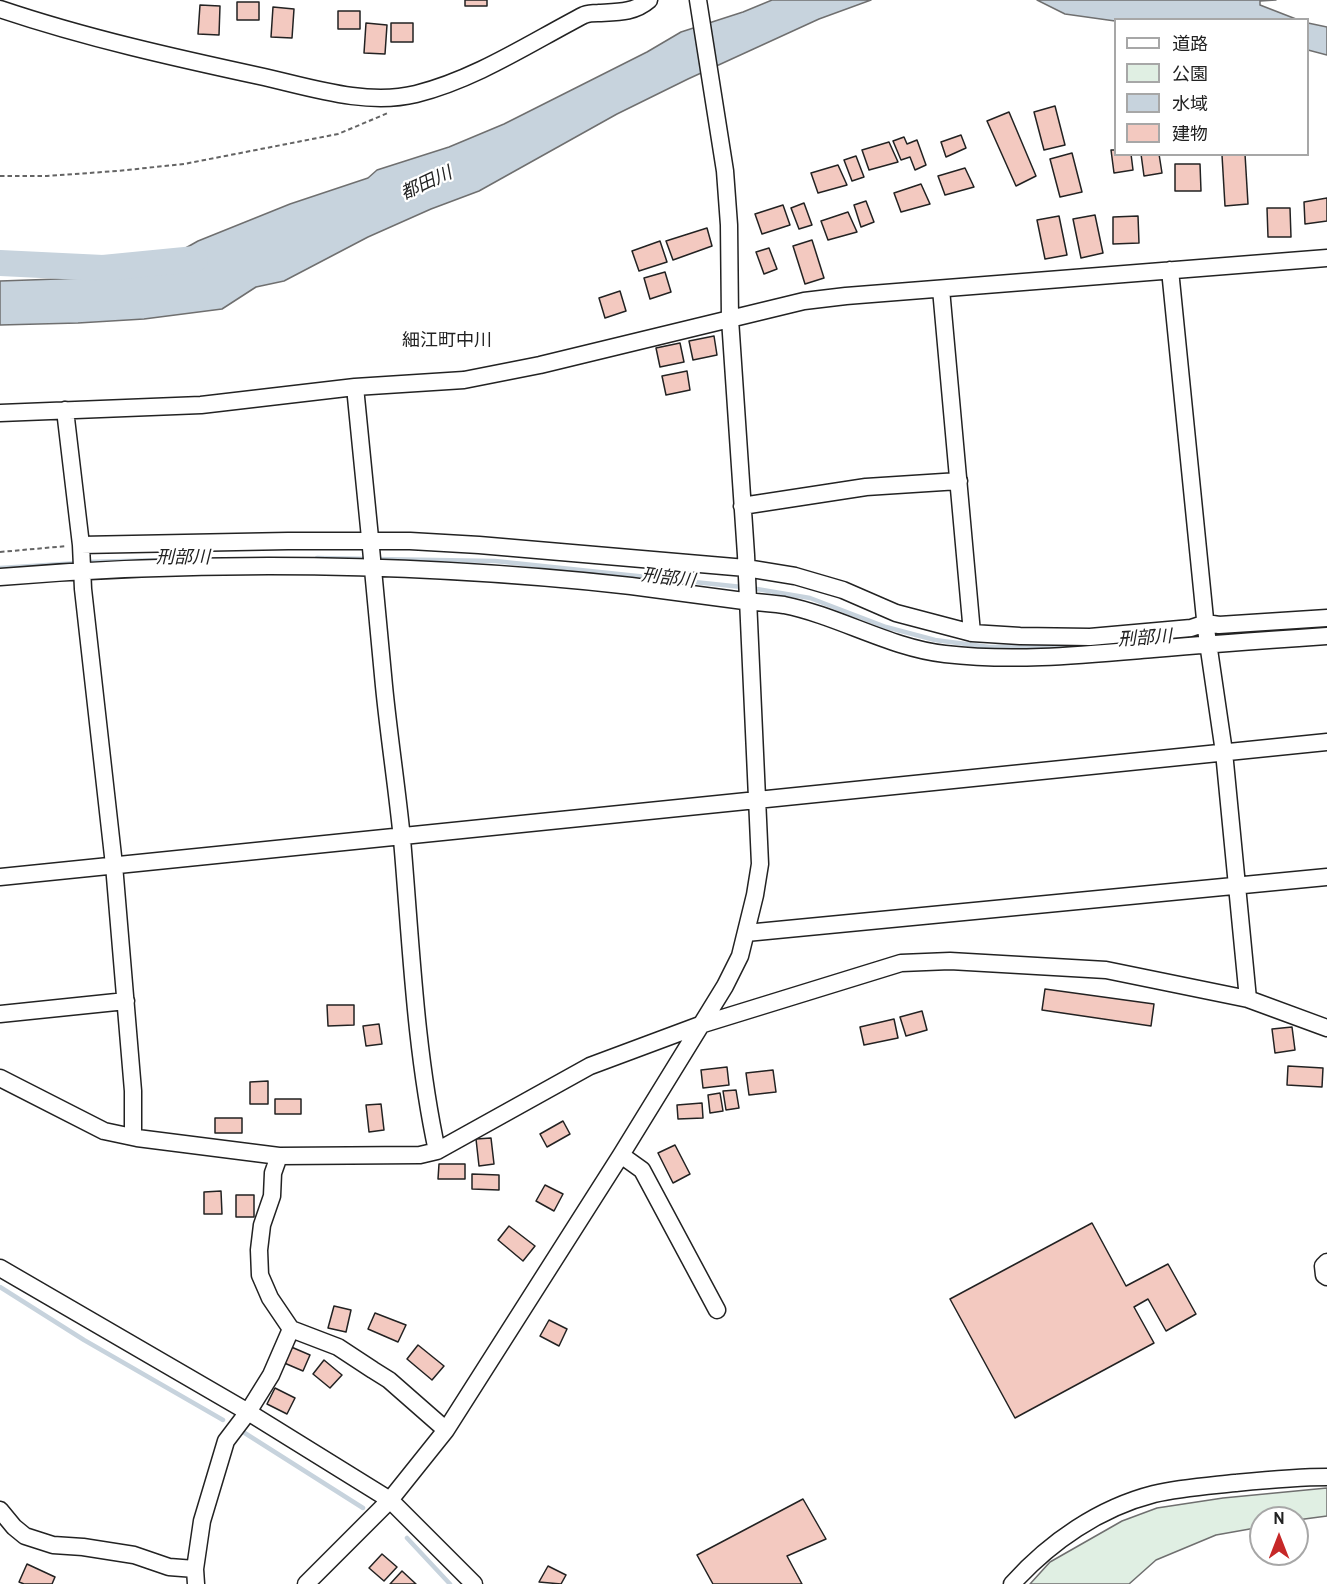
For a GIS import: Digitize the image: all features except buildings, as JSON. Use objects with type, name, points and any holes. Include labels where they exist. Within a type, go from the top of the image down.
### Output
[{"type":"street","points":[[0,9],[35,21],[224,69],[360,97],[387,98],[415,94],[464,77],[542,39],[586,7],[628,11],[641,7],[649,0]]},
{"type":"street","points":[[306,1584],[390,1500],[446,1430],[621,1155],[725,986],[740,956],[746,933],[760,864],[746,570],[730,319],[729,225],[725,171],[698,0]]},
{"type":"street","points":[[0,412],[201,405],[355,387],[464,380],[540,365],[804,301],[1327,258]]},
{"type":"street","points":[[1170,270],[1207,633],[1224,752],[1235,884],[1248,999]]},
{"type":"street","points":[[941,289],[972,633]]},
{"type":"street","points":[[355,387],[420,1043],[428,1110],[437,1151]]},
{"type":"street","points":[[65,410],[114,865],[133,1091],[132,1137]]},
{"type":"street","points":[[742,506],[866,487],[959,481]]},
{"type":"street","points":[[81,545],[288,541],[372,544],[410,541],[479,545],[795,576],[843,590],[896,613],[972,633],[1090,637],[1191,628],[1207,633]]},
{"type":"street","points":[[0,577],[83,570],[180,566],[374,567],[555,578],[747,598],[783,605],[824,615],[879,637],[942,654],[1049,658],[1207,633],[1327,636]]},
{"type":"street","points":[[1207,633],[1219,625],[1327,618]]},
{"type":"street","points":[[0,877],[1327,742]]},
{"type":"street","points":[[746,933],[1235,884],[1327,877]]},
{"type":"street","points":[[0,1078],[104,1131],[132,1137],[279,1156],[420,1155],[437,1151],[590,1066],[700,1025],[901,963],[950,961],[1106,970],[1248,999],[1327,1028]]},
{"type":"street","points":[[0,1014],[126,1001]]},
{"type":"street","points":[[621,1155],[642,1170],[677,1231],[717,1310]]},
{"type":"street","points":[[279,1156],[273,1173],[272,1196],[262,1225],[259,1250],[260,1275],[270,1298],[291,1329],[338,1347],[381,1375],[446,1430]]},
{"type":"street","points":[[1327,1262],[1323,1266],[1323,1271],[1327,1277]]},
{"type":"street","points":[[0,1268],[249,1412],[390,1500],[474,1584]]},
{"type":"street","points":[[0,1510],[24,1536],[52,1545],[83,1547],[134,1556],[195,1576],[202,1521],[226,1441],[249,1412],[271,1375],[291,1329]]},
{"type":"street","points":[[1012,1584],[1033,1561],[1074,1530],[1110,1510],[1153,1494],[1295,1477],[1327,1477]]},
{"type":"path","points":[[0,176],[47,176],[184,164],[338,134],[393,111]]},
{"type":"path","points":[[0,552],[81,545]]},
{"type":"green space","points":[[1327,1488],[1327,1516],[1309,1518],[1309,1506],[1249,1506],[1249,1529],[1216,1535],[1156,1560],[1129,1584],[1030,1584],[1050,1562],[1122,1521],[1157,1508],[1223,1498]]},
{"type":"water","points":[[772,0],[871,0],[819,19],[688,79],[617,114],[479,191],[368,237],[284,281],[256,287],[222,309],[144,319],[0,325],[0,281],[115,277],[143,272],[198,241],[290,204],[368,178],[377,170],[449,147],[504,124],[647,52],[681,32]]},
{"type":"water","points":[[1037,0],[1276,0],[1260,1],[1260,5],[1293,18],[1114,18],[1114,21],[1065,14]]},
{"type":"water","points":[[1309,23],[1327,27],[1327,55],[1309,50]]},
{"type":"waterway","name":"都田川","points":[[0,263],[103,268],[195,259]]},
{"type":"waterway","name":"刑部川","points":[[317,558],[495,561],[742,587]]},
{"type":"waterway","name":"刑部川","points":[[86,562],[204,559]]},
{"type":"waterway","name":"刑部川","points":[[0,568],[78,563]]},
{"type":"waterway","name":"刑部川","points":[[751,588],[810,598],[886,627],[935,640],[989,647],[1079,645]]},
{"type":"waterway","name":"刑部川","points":[[1276,630],[1327,627]]},
{"type":"waterway","name":"刑部川","points":[[1192,635],[1249,631]]},
{"type":"waterway","points":[[0,1287],[84,1340],[223,1420]]},
{"type":"waterway","points":[[240,1430],[363,1508]]},
{"type":"waterway","points":[[407,1538],[450,1584]]},
{"type":"district","name":"細江町中川","points":[[447,342]]}]
